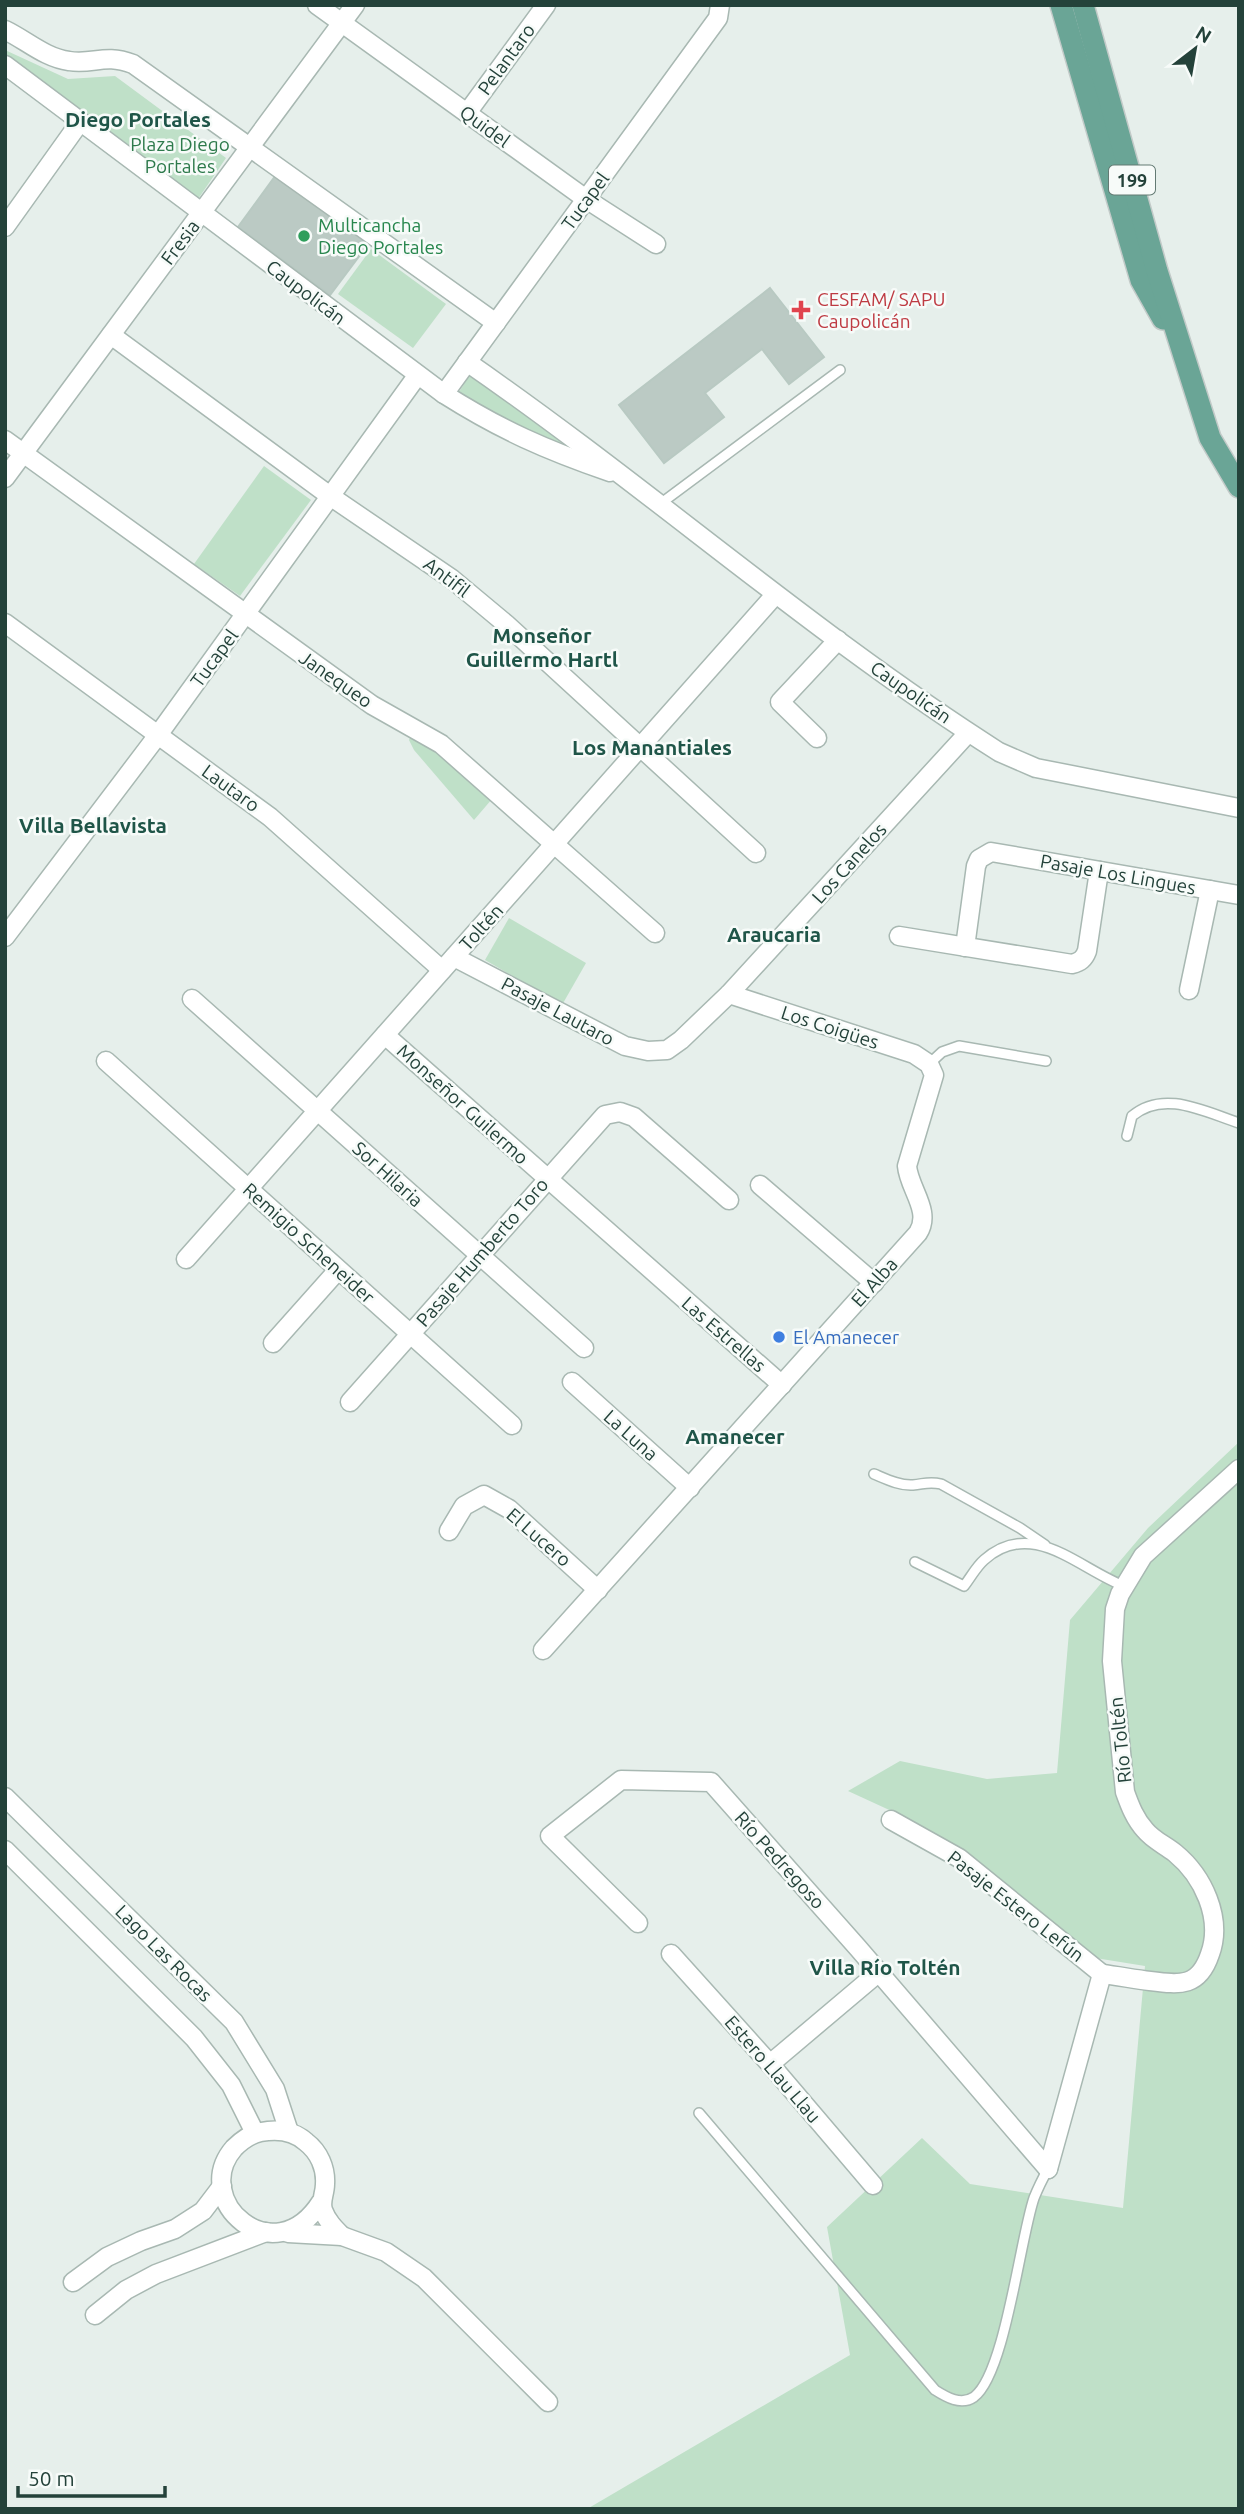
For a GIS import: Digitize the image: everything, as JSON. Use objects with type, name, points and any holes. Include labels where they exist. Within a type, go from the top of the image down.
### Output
[{"type":"main road","name":"199","points":[[1061,5],[1141,280],[1183,354]]},
{"type":"main road","name":"199","points":[[1083,5],[1183,354],[1210,438],[1239,487]]},
{"type":"street","name":"Quidel","points":[[317,5],[586,199],[656,244]]},
{"type":"street","name":"Fresia","points":[[5,478],[355,5]]},
{"type":"street","name":"Pelantaro","points":[[467,113],[546,5]]},
{"type":"street","name":"Tucapel","points":[[444,394],[719,18],[720,5]]},
{"type":"street","points":[[5,30],[55,58],[80,62],[109,58],[133,64],[496,323]]},
{"type":"street","name":"Caupolicán","points":[[5,65],[416,376],[488,422],[521,439],[629,480]]},
{"type":"street","points":[[5,227],[80,122]]},
{"type":"street","name":"Antifil","points":[[111,335],[330,496],[452,579],[506,624],[756,853]]},
{"type":"street","name":"Caupolicán","points":[[467,362],[629,480],[775,595],[968,733],[999,752],[1036,768],[1239,807]]},
{"type":"street","name":"Tucapel","points":[[5,937],[158,735],[416,376]]},
{"type":"street","name":"Janequeo","points":[[5,440],[372,705],[441,744],[655,933]]},
{"type":"street","name":"Toltén","points":[[186,1259],[775,595]]},
{"type":"street","name":"Lautaro","points":[[5,624],[270,817],[448,964]]},
{"type":"street","points":[[817,738],[780,702],[838,640]]},
{"type":"street","name":"Los Canelos","points":[[667,1050],[729,994],[968,733]]},
{"type":"street","name":"Pasaje Los Lingues","points":[[965,947],[976,866],[985,854],[998,852],[1239,895]]},
{"type":"street","points":[[899,936],[1077,963],[1087,951],[1099,871]]},
{"type":"street","points":[[1189,990],[1210,890]]},
{"type":"street","name":"Pasaje Lautaro","points":[[448,964],[625,1046],[648,1051],[667,1050]]},
{"type":"street","name":"Los Coigües","points":[[729,994],[905,1051],[929,1064]]},
{"type":"street","name":"Sor Hilaria","points":[[192,999],[584,1348]]},
{"type":"street","name":"Monseñor Guilermo","points":[[385,1035],[666,1283]]},
{"type":"street","name":"Remigio Scheneider","points":[[106,1061],[512,1425]]},
{"type":"street","name":"El Alba","points":[[543,1650],[918,1233],[923,1222],[921,1208],[908,1177],[907,1166],[934,1075],[929,1064]]},
{"type":"street","name":"Pasaje Humberto Toro","points":[[350,1402],[605,1115],[620,1112],[634,1117],[729,1200]]},
{"type":"street","points":[[760,1185],[874,1283]]},
{"type":"street","points":[[273,1343],[338,1270]]},
{"type":"street","name":"Las Estrellas","points":[[666,1283],[782,1385]]},
{"type":"street","name":"La Luna","points":[[572,1382],[690,1488]]},
{"type":"street","name":"Río Toltén","points":[[1102,1974],[1173,1984],[1187,1983],[1203,1970],[1212,1949],[1212,1912],[1195,1875],[1177,1854],[1153,1839],[1130,1807],[1125,1792],[1112,1661],[1115,1609],[1135,1567],[1153,1546],[1239,1469]]},
{"type":"street","name":"El Lucero","points":[[449,1531],[464,1506],[484,1495],[509,1509],[598,1590]]},
{"type":"street","name":"Río Pedregoso","points":[[638,1923],[550,1836],[621,1780],[711,1782],[1048,2169]]},
{"type":"street","name":"Lago Las Rocas","points":[[5,1797],[234,2022],[275,2089],[289,2132]]},
{"type":"street","name":"Pasaje Estero Lefún","points":[[891,1820],[959,1858],[1102,1974]]},
{"type":"street","name":"Lago Las Rocas","points":[[5,1850],[194,2038],[231,2085],[255,2133]]},
{"type":"street","name":"Estero Llau Llau","points":[[671,1954],[770,2064],[873,2185]]},
{"type":"street","points":[[770,2064],[879,1972]]},
{"type":"street","points":[[1048,2169],[1102,1974]]},
{"type":"street","points":[[95,2315],[126,2290],[156,2274],[274,2232],[299,2227],[312,2216],[321,2202],[325,2185],[324,2168],[317,2152],[305,2140],[289,2132],[272,2130],[255,2133],[241,2141],[230,2154],[223,2169],[222,2186],[227,2203],[236,2217],[250,2227],[274,2232],[342,2236],[386,2252],[424,2278],[548,2402]]},
{"type":"street","points":[[73,2282],[107,2257],[176,2229],[203,2211],[222,2186]]},
{"type":"street","points":[[321,2202],[330,2224],[342,2236]]},
{"type":"lane","points":[[660,504],[841,370]]},
{"type":"lane","points":[[929,1064],[942,1052],[959,1046],[1046,1061]]},
{"type":"lane","points":[[1128,1136],[1132,1116],[1147,1105],[1156,1103],[1175,1103],[1239,1123]]},
{"type":"lane","points":[[874,1474],[903,1484],[930,1481],[941,1484],[1050,1548]]},
{"type":"lane","points":[[915,1562],[964,1586],[984,1560],[997,1550],[1022,1543],[1061,1552],[1124,1586]]},
{"type":"lane","points":[[699,2113],[934,2390],[948,2399],[965,2401],[973,2398],[990,2374],[1003,2331],[1034,2199],[1048,2169]]},
{"type":"green space","name":"Plaza Diego Portales","points":[[5,50],[68,79],[115,76],[226,158],[198,199],[5,54]]},
{"type":"green space","points":[[371,249],[446,304],[413,348],[338,294]]},
{"type":"green space","points":[[471,373],[585,453],[535,436],[459,392]]},
{"type":"green space","points":[[264,466],[311,500],[240,596],[194,564]]},
{"type":"green space","points":[[412,733],[428,741],[492,799],[474,820],[414,750],[409,740]]},
{"type":"green space","points":[[509,918],[586,963],[562,1005],[485,960]]},
{"type":"green space","points":[[1239,1442],[1239,2509],[587,2509],[850,2355],[827,2227],[922,2138],[970,2184],[1123,2208],[1145,1966],[1083,1956],[898,1814],[848,1791],[900,1761],[987,1779],[1057,1773],[1070,1620],[1148,1528]]},
{"type":"building","name":"Multicancha Diego Portales","points":[[276,175],[369,243],[330,295],[238,227]]},
{"type":"building","points":[[770,288],[824,357],[789,384],[762,349],[705,393],[724,417],[664,463],[619,405]]},
{"type":"place","name":"Multicancha Diego Portales","points":[[304,236]]},
{"type":"place","name":"CESFAM/ SAPU Caupolicán","points":[[801,310]]},
{"type":"place","name":"El Amanecer","points":[[779,1337]]},
{"type":"district","name":"Diego Portales","points":[[138,119]]},
{"type":"district","name":"Monseñor Guillermo Hartl","points":[[542,647]]},
{"type":"district","name":"Los Manantiales","points":[[652,747]]},
{"type":"district","name":"Villa Bellavista","points":[[93,825]]},
{"type":"district","name":"Araucaria","points":[[774,934]]},
{"type":"district","name":"Amanecer","points":[[735,1436]]},
{"type":"district","name":"Villa Río Toltén","points":[[885,1967]]}]
